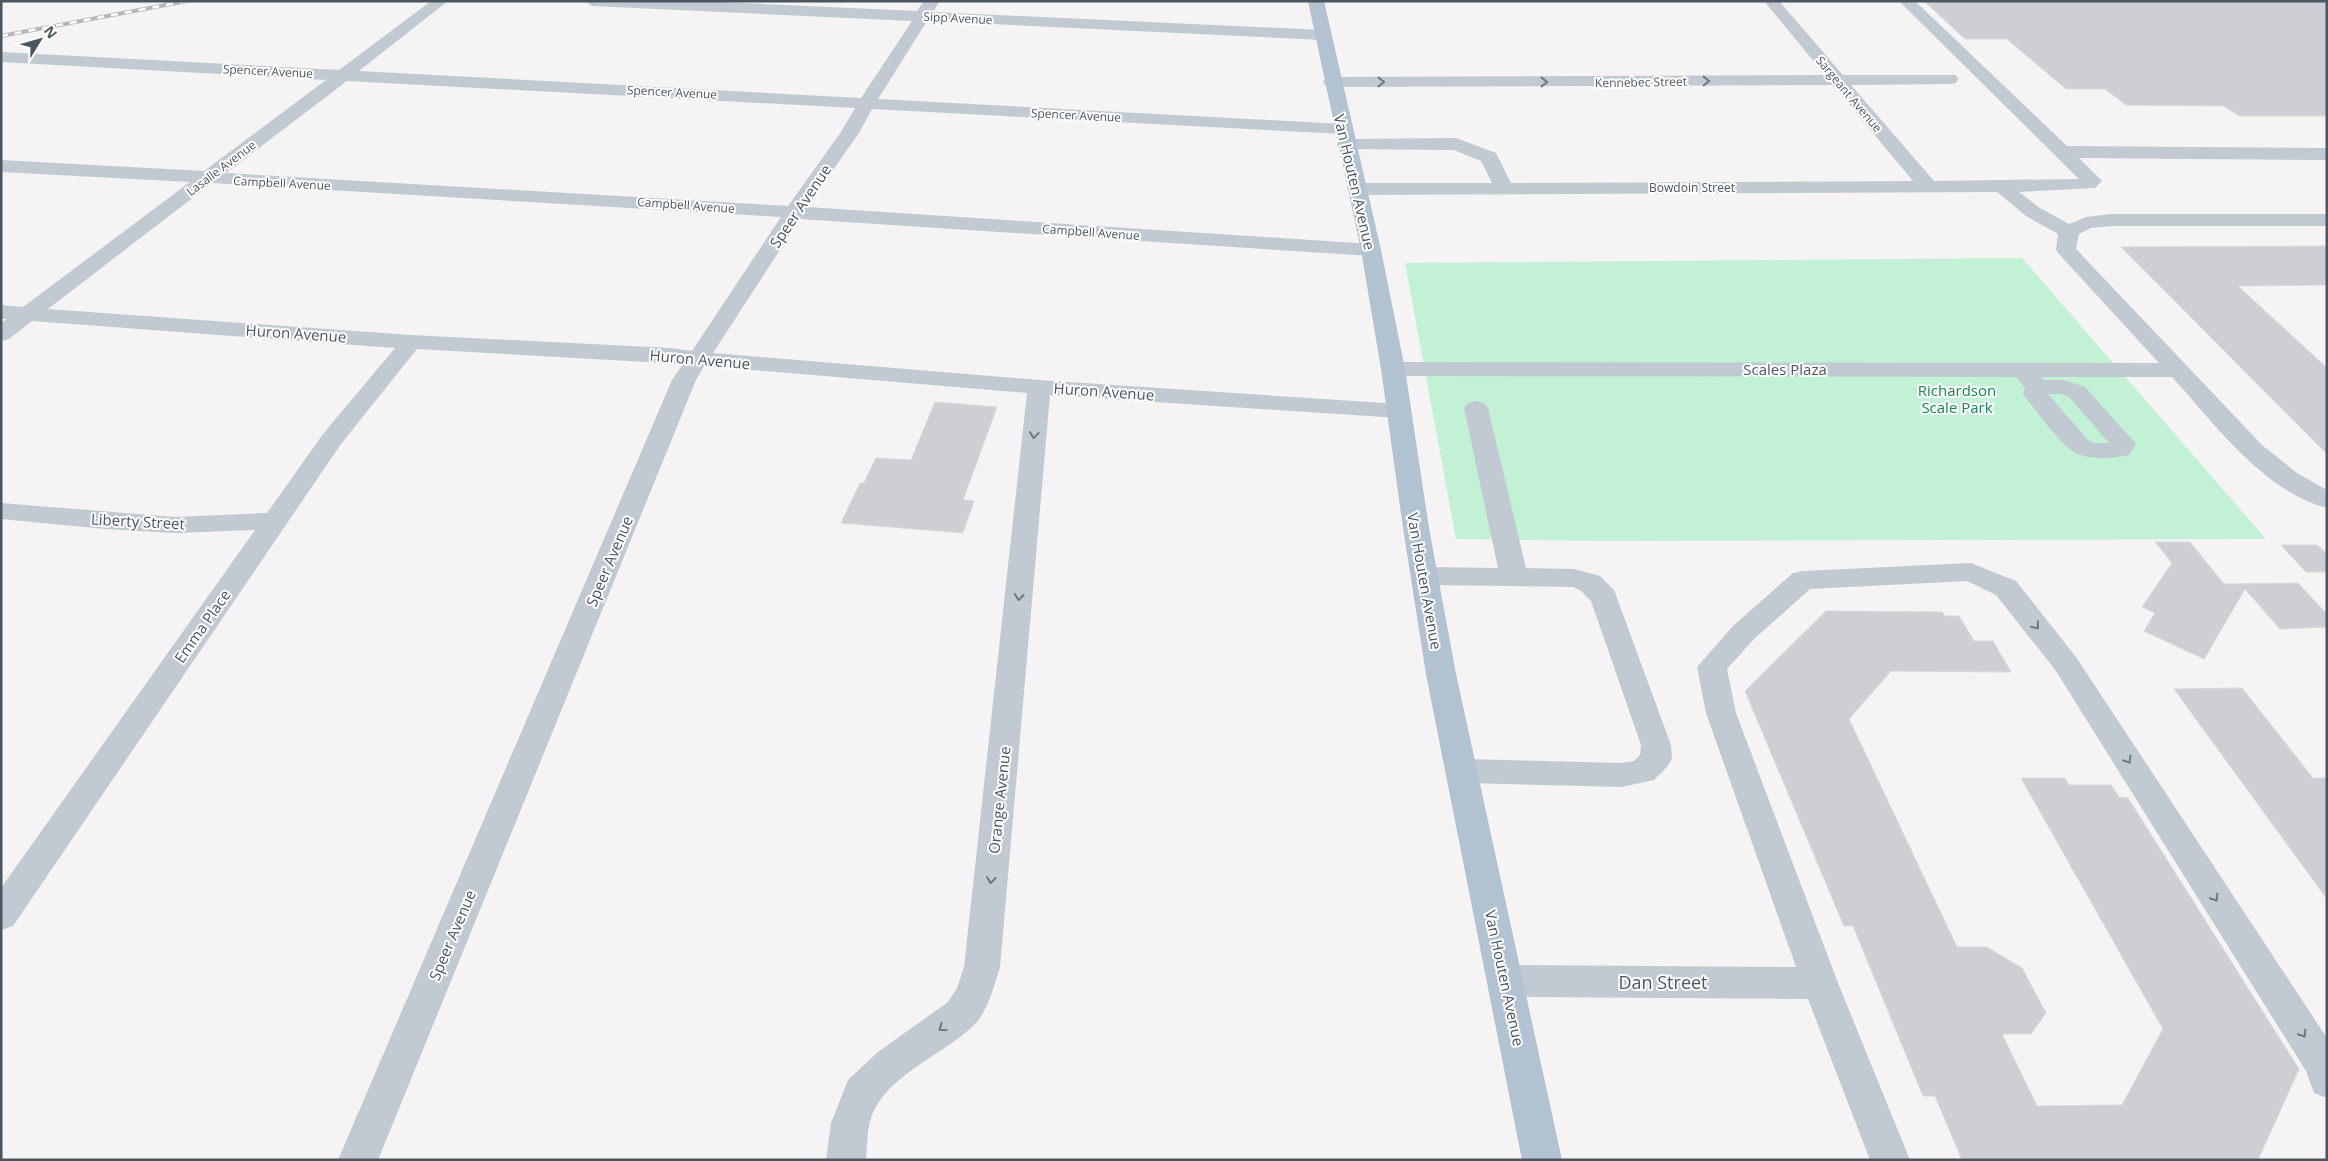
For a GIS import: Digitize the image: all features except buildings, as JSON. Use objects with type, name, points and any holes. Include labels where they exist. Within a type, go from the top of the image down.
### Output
[{"type":"main road","name":"Van Houten Avenue","points":[[1316,1],[1332,82],[1371,250],[1393,369],[1398,411],[1441,674],[1542,1160]]},
{"type":"street","name":"Lasalle Avenue","points":[[1,334],[441,1]]},
{"type":"street","name":"Sipp Avenue","points":[[592,1],[928,9],[1323,35]]},
{"type":"street","name":"Sargeant Avenue","points":[[1771,1],[1928,186]]},
{"type":"street","points":[[1906,1],[2062,152],[2327,154]]},
{"type":"street","name":"Speer Avenue","points":[[358,1160],[684,380],[794,212],[850,133],[867,102],[928,9]]},
{"type":"street","name":"Spencer Avenue","points":[[1,58],[867,102],[1346,145],[1491,160],[1504,188]]},
{"type":"street","name":"Kennebec Street","points":[[1332,82],[1597,82],[1950,78]]},
{"type":"street","name":"Bowdoin Street","points":[[1357,189],[2028,186],[2088,184],[2092,181],[2062,152]]},
{"type":"street","name":"Campbell Avenue","points":[[1,166],[207,179],[545,196],[1371,250]]},
{"type":"street","points":[[2002,186],[2024,208],[2069,231]]},
{"type":"street","points":[[2069,231],[2086,223],[2118,220],[2327,220]]},
{"type":"street","points":[[2069,231],[2066,250],[2270,467],[2292,482],[2327,500]]},
{"type":"street","name":"Huron Avenue","points":[[1,312],[411,342],[670,355],[699,359],[1039,386],[1398,411]]},
{"type":"street","name":"Emma Place","points":[[1,916],[332,438],[411,342]]},
{"type":"street","name":"Scales Plaza","points":[[1393,369],[2030,378],[2178,370]]},
{"type":"street","name":"Orange Avenue","points":[[846,1160],[850,1123],[862,1093],[891,1064],[961,1014],[973,994],[982,967],[1039,386]]},
{"type":"street","points":[[1476,408],[1514,577]]},
{"type":"street","name":"Liberty Street","points":[[1,511],[105,521],[175,524],[274,521]]},
{"type":"street","points":[[1890,1160],[1820,983],[1722,714],[1712,667],[1743,633],[1803,580],[1971,572],[2006,588],[2066,664],[2325,1074]]},
{"type":"street","points":[[1424,576],[1574,578],[1590,583],[1604,597],[1656,745],[1656,759],[1643,771],[1622,775],[1462,771]]},
{"type":"street","name":"Dan Street","points":[[1506,981],[1820,983]]},
{"type":"green space","name":"Richardson Scale Park","points":[[2022,258],[2266,539],[1610,541],[1456,539],[1405,263]]},
{"type":"railway","points":[[1,36],[187,1]]}]
